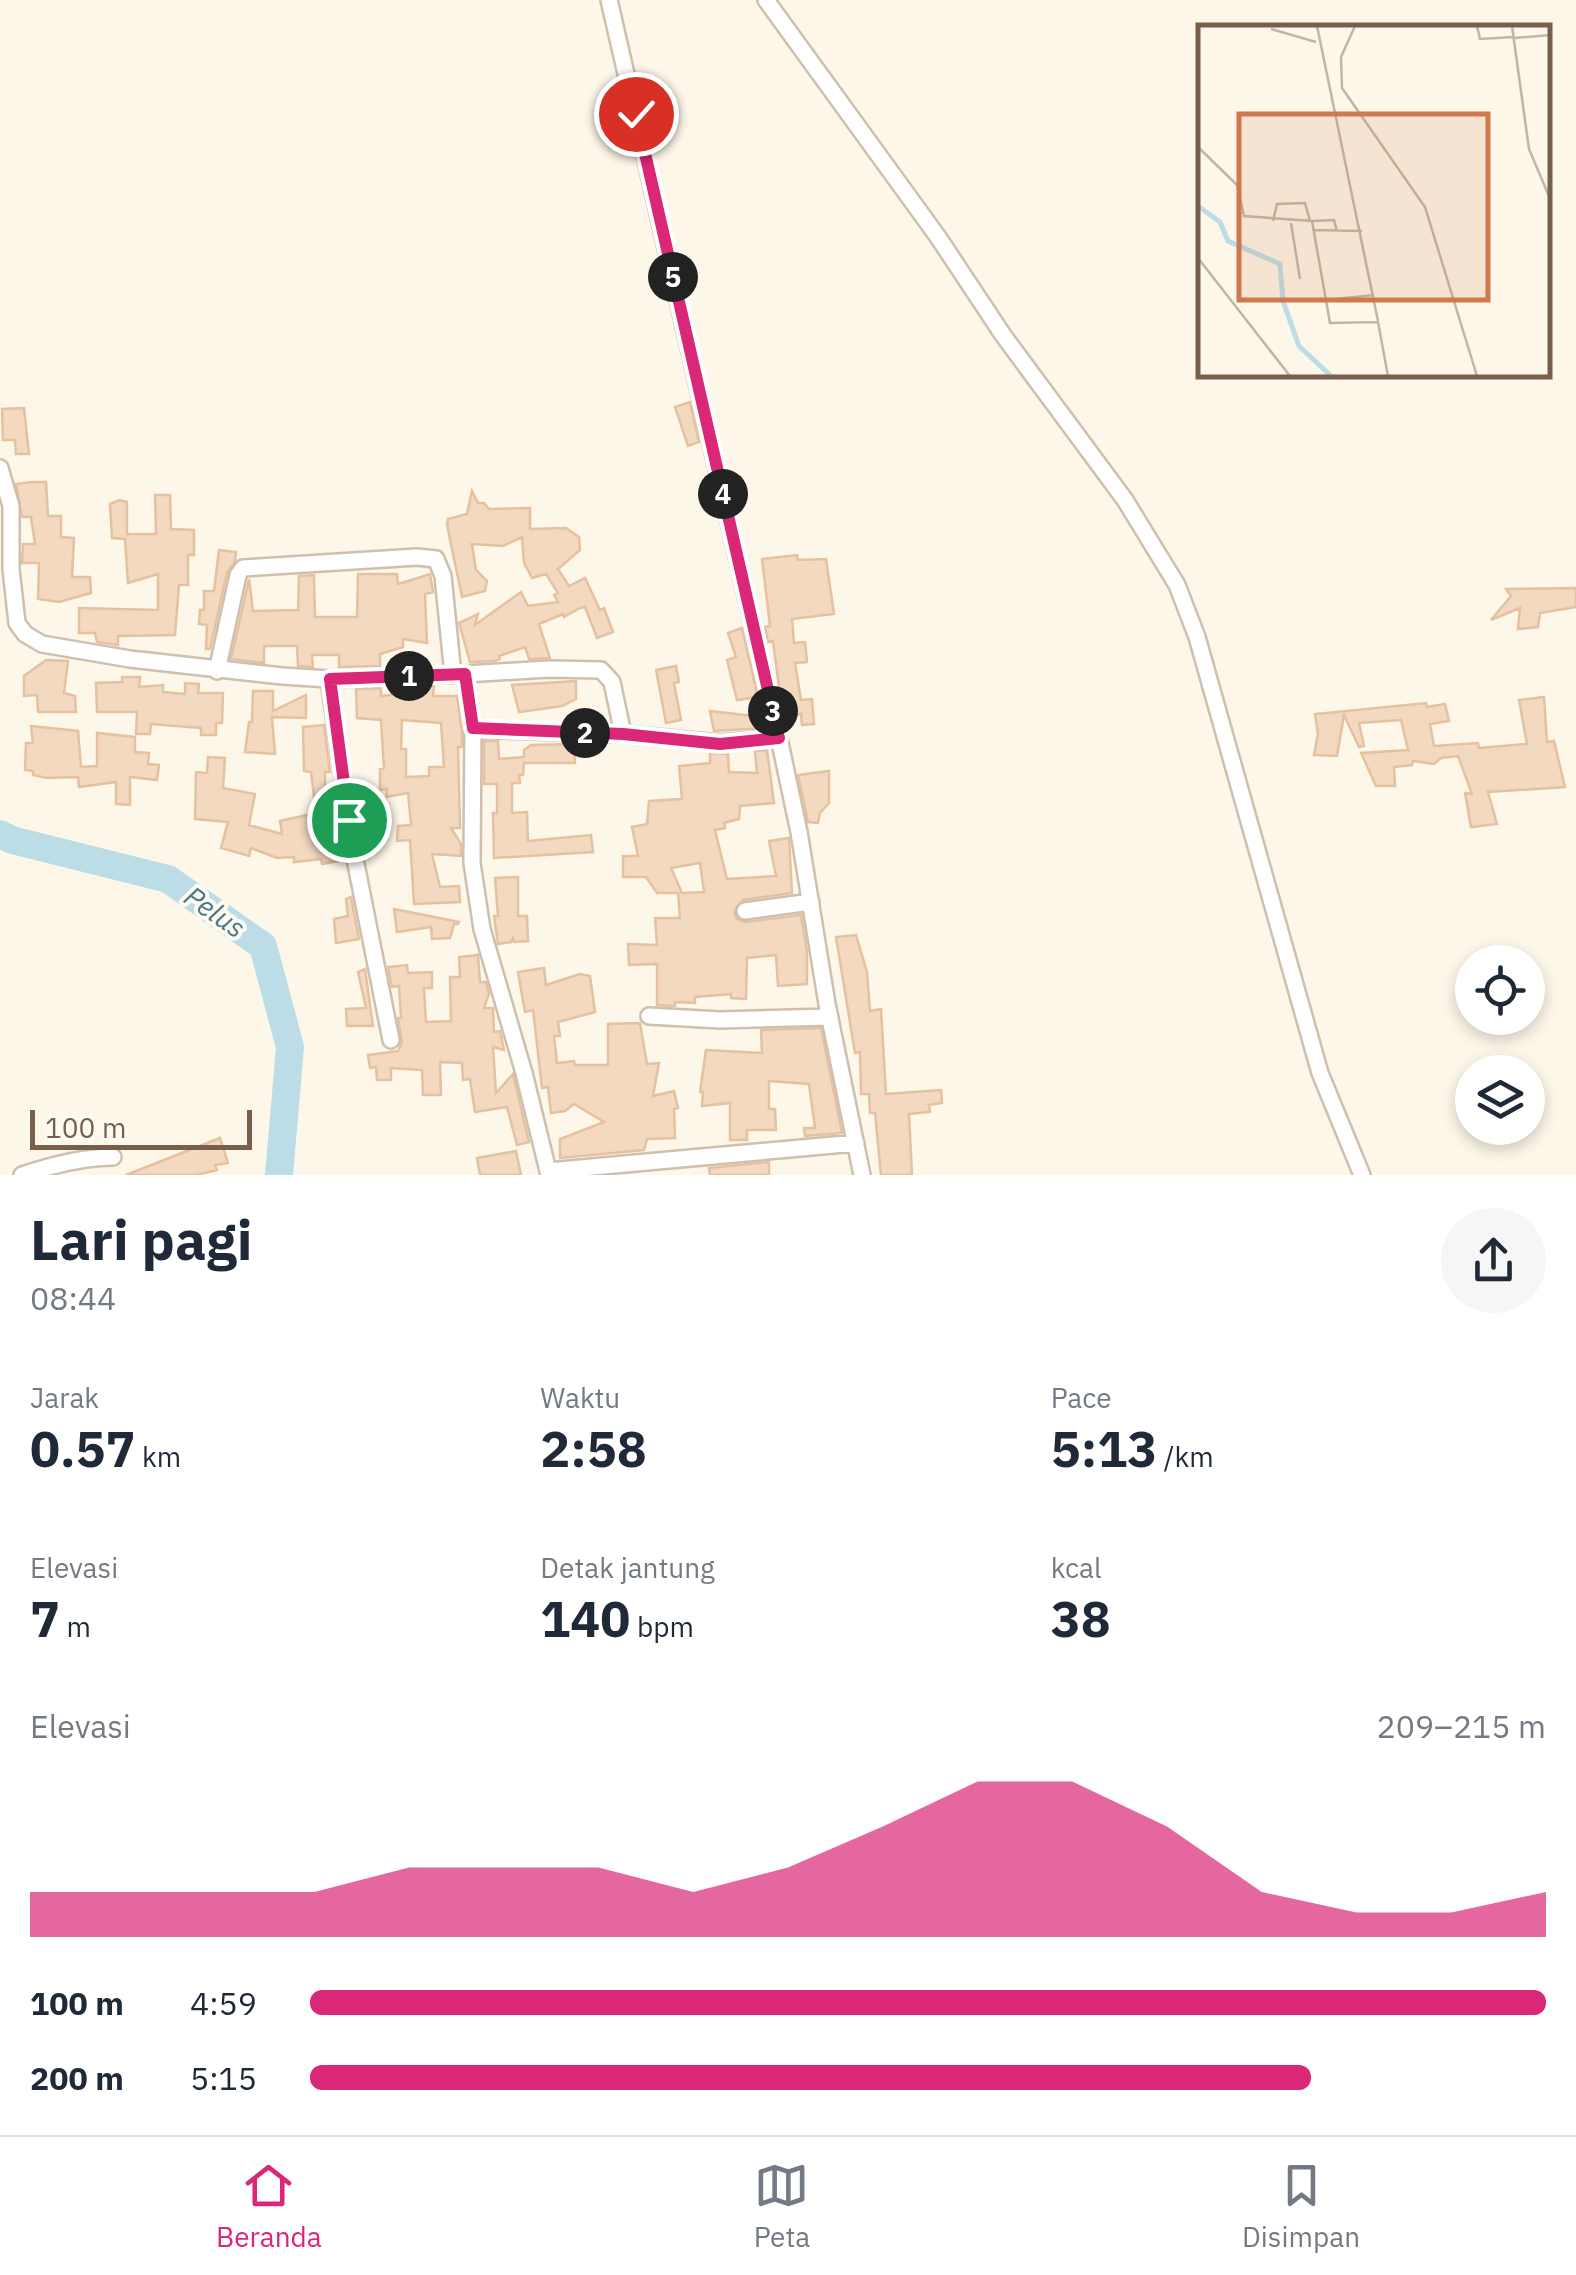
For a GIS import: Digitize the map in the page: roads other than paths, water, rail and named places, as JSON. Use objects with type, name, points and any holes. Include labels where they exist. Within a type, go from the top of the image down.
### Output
[{"type":"street","points":[[609,0],[779,738],[862,1175]]},
{"type":"street","points":[[766,0],[938,237],[1003,336],[1125,500],[1177,585],[1197,637],[1320,1073],[1362,1175]]},
{"type":"street","points":[[0,468],[11,506],[8,603],[19,628],[42,644],[217,670],[330,679],[601,670],[612,682],[623,734]]},
{"type":"street","points":[[217,670],[238,575],[243,568],[436,559],[444,576],[459,674],[473,728],[472,863],[482,929],[548,1173],[856,1143]]},
{"type":"street","points":[[330,679],[353,849],[391,1040]]},
{"type":"street","points":[[473,728],[623,734],[720,744],[779,738]]},
{"type":"street","points":[[745,911],[812,902]]},
{"type":"street","points":[[650,1016],[720,1020],[830,1018]]},
{"type":"street","points":[[22,1175],[113,1156]]},
{"type":"waterway","name":"Pelus","points":[[0,834],[168,879],[263,946],[290,1047],[279,1175]]}]
